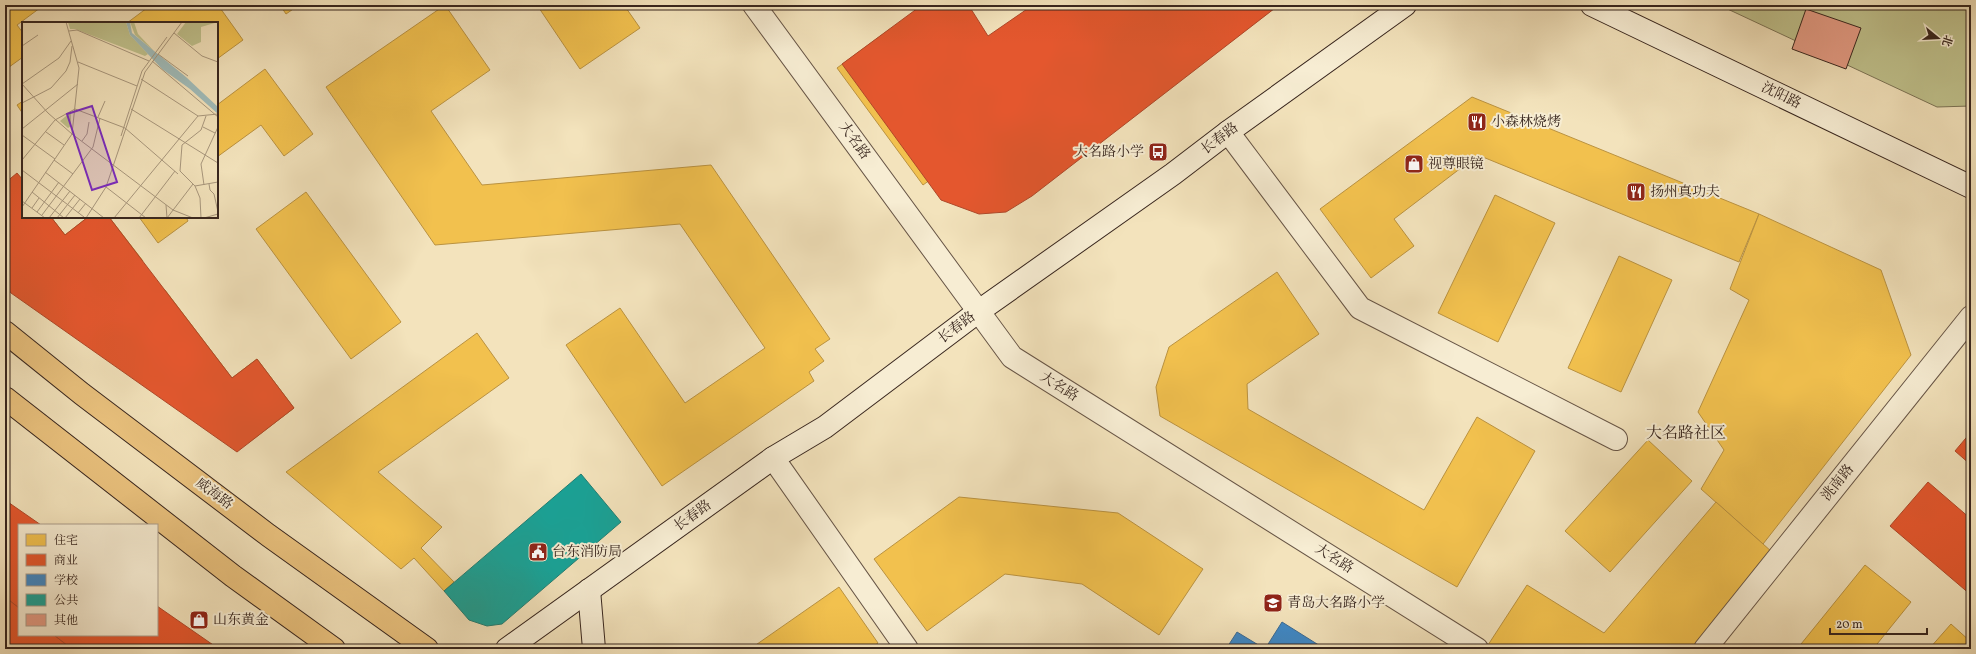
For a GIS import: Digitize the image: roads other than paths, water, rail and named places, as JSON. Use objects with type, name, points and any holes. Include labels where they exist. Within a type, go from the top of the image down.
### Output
[{"type":"main road","name":"威海路","points":[[5,332],[82,394],[268,535],[427,649]]},
{"type":"main road","points":[[5,398],[233,576],[334,649]]},
{"type":"street","name":"大名路","points":[[754,5],[1012,357],[1477,649]]},
{"type":"street","name":"长春路","points":[[507,649],[773,458],[825,427],[979,311],[1173,174],[1228,132],[1405,5]]},
{"type":"street","name":"沈阳路","points":[[1592,5],[1971,187]]},
{"type":"street","points":[[1228,132],[1360,308],[1616,438]]},
{"type":"street","name":"洮南路","points":[[1705,649],[1971,317]]},
{"type":"street","points":[[773,458],[907,649]]},
{"type":"street","points":[[589,590],[594,649]]},
{"type":"place","name":"小森林烧烤","points":[[1477,122]]},
{"type":"place","name":"大名路小学","points":[[1158,152]]},
{"type":"place","name":"视尊眼镜","points":[[1414,164]]},
{"type":"place","name":"扬州真功夫","points":[[1636,192]]},
{"type":"place","name":"台东消防局","points":[[538,552]]},
{"type":"place","name":"青岛大名路小学","points":[[1273,603]]},
{"type":"place","name":"山东黄金","points":[[199,620]]},
{"type":"district","name":"大名路社区","points":[[1686,434]]}]
